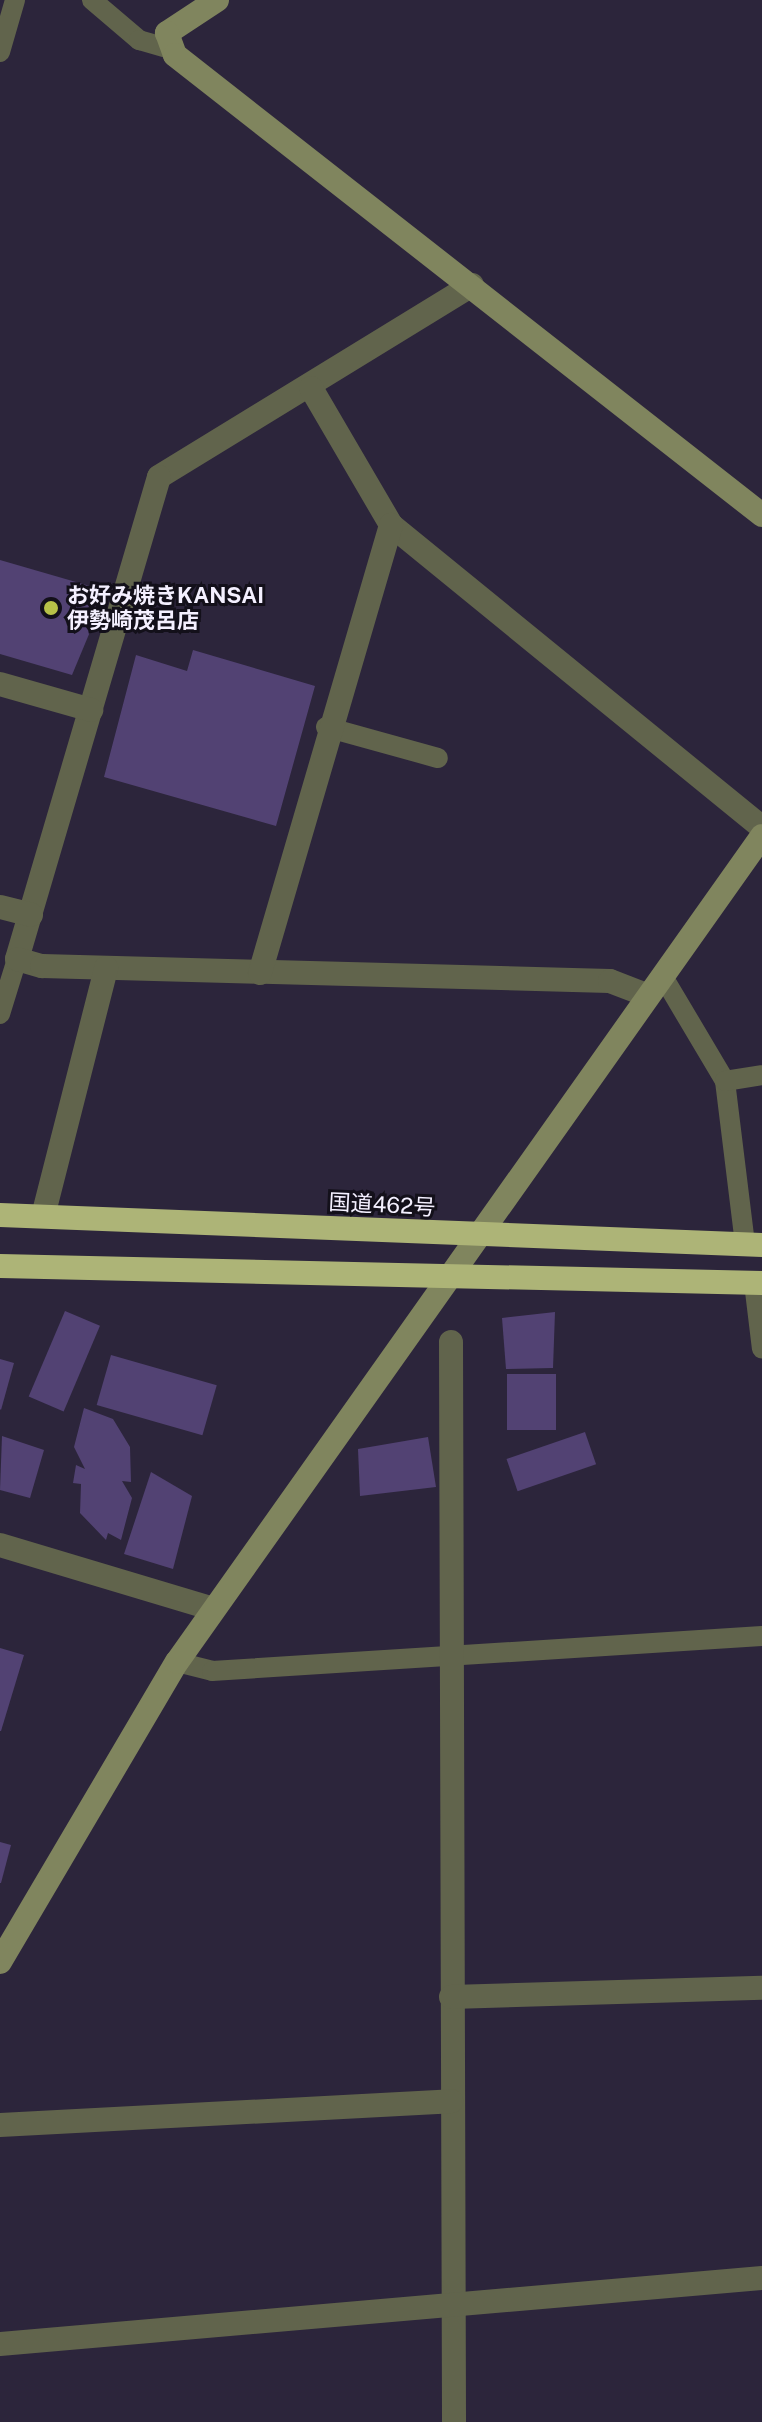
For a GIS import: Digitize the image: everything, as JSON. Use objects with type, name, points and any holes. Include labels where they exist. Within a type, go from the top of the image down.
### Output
[{"type":"highway","name":"国道462号","points":[[0,1215],[482,1236],[754,1244]]},
{"type":"highway","points":[[0,1266],[758,1283]]},
{"type":"street","points":[[217,0],[167,33],[173,50],[762,515]]},
{"type":"street","points":[[472,285],[311,388],[159,477],[17,959],[106,968],[610,981],[647,995]]},
{"type":"street","points":[[311,388],[391,525],[762,828]]},
{"type":"street","points":[[260,973],[326,727],[391,525]]},
{"type":"street","points":[[0,684],[91,710]]},
{"type":"street","points":[[0,1962],[177,1662],[448,1274],[482,1236],[647,995],[762,836]]},
{"type":"street","points":[[0,907],[31,915]]},
{"type":"street","points":[[43,1216],[106,968]]},
{"type":"street","points":[[451,1342],[456,1652],[451,1997],[454,2422]]},
{"type":"street","points":[[0,1545],[214,1609]]},
{"type":"street","points":[[451,1997],[762,1988]]},
{"type":"street","points":[[0,2125],[451,2101]]},
{"type":"street","points":[[0,2344],[762,2278]]},
{"type":"lane","points":[[0,52],[15,0]]},
{"type":"lane","points":[[92,0],[139,40],[173,50]]},
{"type":"lane","points":[[326,727],[438,758]]},
{"type":"lane","points":[[0,1014],[17,959]]},
{"type":"lane","points":[[662,975],[725,1081],[754,1244]]},
{"type":"lane","points":[[725,1081],[762,1075]]},
{"type":"lane","points":[[758,1283],[762,1349]]},
{"type":"lane","points":[[177,1662],[212,1671],[456,1652],[762,1636]]},
{"type":"building","name":"お好み焼きKANSAI 伊勢崎茂呂店","points":[[0,560],[107,591],[72,675],[0,654]]},
{"type":"building","points":[[193,650],[315,686],[276,826],[104,777],[136,655],[187,671]]},
{"type":"building","points":[[65,1311],[100,1326],[64,1411],[29,1397]]},
{"type":"building","points":[[555,1312],[553,1368],[506,1369],[502,1318]]},
{"type":"building","points":[[111,1355],[217,1385],[202,1435],[97,1405]]},
{"type":"building","points":[[0,1359],[14,1363],[1,1410],[0,1409]]},
{"type":"building","points":[[507,1374],[556,1374],[556,1430],[507,1430]]},
{"type":"building","points":[[84,1408],[113,1419],[130,1447],[131,1482],[122,1481],[132,1498],[121,1540],[108,1533],[106,1540],[80,1513],[81,1484],[73,1483],[76,1465],[85,1469],[74,1447]]},
{"type":"building","points":[[585,1432],[596,1464],[518,1491],[507,1459]]},
{"type":"building","points":[[2,1436],[44,1450],[30,1498],[0,1490]]},
{"type":"building","points":[[428,1437],[436,1487],[360,1496],[358,1449]]},
{"type":"building","points":[[151,1472],[192,1496],[173,1569],[124,1554]]},
{"type":"building","points":[[0,1648],[24,1655],[1,1731],[0,1731]]},
{"type":"building","points":[[0,1842],[11,1845],[1,1883],[0,1883]]},
{"type":"place","name":"お好み焼きKANSAI 伊勢崎茂呂店","points":[[51,608]]}]
